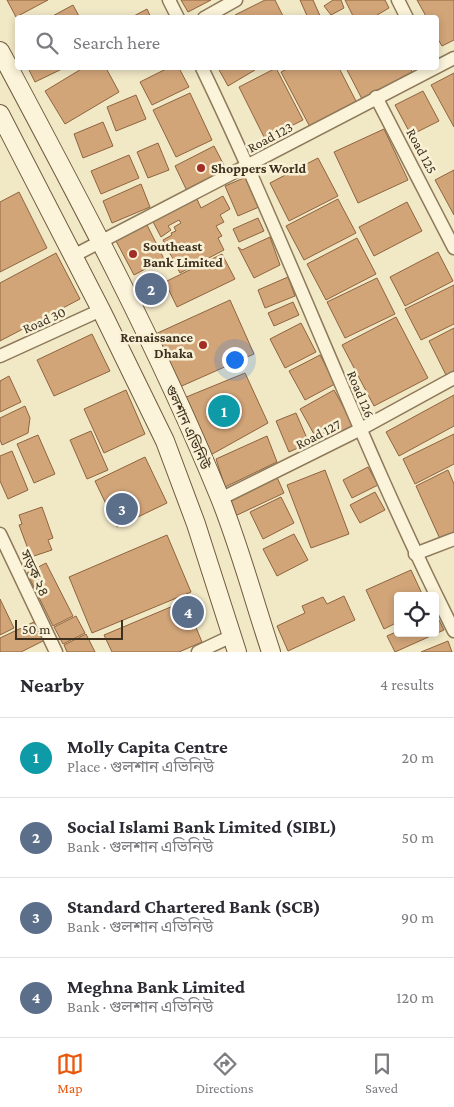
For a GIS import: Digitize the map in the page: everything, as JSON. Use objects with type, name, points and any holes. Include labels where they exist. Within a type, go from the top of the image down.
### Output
[{"type":"main road","name":"গুলশান এভিনিউ","points":[[0,51],[101,242],[181,410],[220,499],[271,652]]},
{"type":"main road","name":"গুলশান এভিনিউ","points":[[0,114],[101,310],[164,441],[196,524],[235,644]]},
{"type":"street","points":[[169,0],[176,15]]},
{"type":"street","points":[[209,15],[236,0]]},
{"type":"street","points":[[398,0],[406,15]]},
{"type":"street","name":"Road 123","points":[[439,65],[454,58]]},
{"type":"street","name":"Road 126","points":[[203,70],[249,165],[359,430],[415,554],[454,631]]},
{"type":"street","name":"Road 123","points":[[73,256],[429,70]]},
{"type":"street","name":"Road 125","points":[[376,97],[452,239]]},
{"type":"street","name":"Road 30","points":[[0,356],[101,310]]},
{"type":"street","name":"Road 127","points":[[220,499],[359,430],[454,378]]},
{"type":"street","name":"সড়ক ২৪","points":[[0,534],[56,652]]},
{"type":"street","points":[[415,554],[454,539]]},
{"type":"street","points":[[198,652],[235,644]]},
{"type":"building","points":[[7,0],[48,0],[20,15],[15,15]]},
{"type":"building","points":[[181,0],[211,0],[188,12]]},
{"type":"building","points":[[265,0],[275,0],[282,15],[235,15]]},
{"type":"building","points":[[300,0],[313,0],[320,15],[307,15]]},
{"type":"building","points":[[333,0],[341,0],[344,8],[331,15],[324,6]]},
{"type":"building","points":[[345,0],[385,0],[389,8],[377,15],[352,15]]},
{"type":"building","points":[[417,0],[454,0],[454,40],[442,46],[439,41],[439,15],[425,15]]},
{"type":"building","points":[[73,5],[78,15],[55,15]]},
{"type":"building","points":[[147,9],[150,15],[136,15]]},
{"type":"building","points":[[29,70],[60,70],[35,82]]},
{"type":"building","points":[[80,70],[107,70],[119,92],[65,124],[45,91]]},
{"type":"building","points":[[164,70],[180,70],[189,87],[152,105],[140,82]]},
{"type":"building","points":[[219,70],[255,70],[228,86]]},
{"type":"building","points":[[272,70],[277,70],[303,120],[265,139],[239,87]]},
{"type":"building","points":[[285,70],[340,70],[357,103],[310,127],[281,72]]},
{"type":"building","points":[[347,70],[411,70],[413,73],[362,99]]},
{"type":"building","points":[[454,73],[454,127],[431,85]]},
{"type":"building","points":[[423,91],[439,121],[411,135],[395,105]]},
{"type":"building","points":[[190,93],[212,140],[176,157],[153,110]]},
{"type":"building","points":[[136,95],[146,119],[116,131],[107,107]]},
{"type":"building","points":[[103,122],[113,146],[83,158],[74,134]]},
{"type":"building","points":[[384,129],[408,180],[358,203],[334,152]]},
{"type":"building","points":[[158,143],[169,170],[148,178],[137,152]]},
{"type":"building","name":"Shoppers World","points":[[214,146],[227,171],[187,191],[175,166]]},
{"type":"building","points":[[129,155],[139,178],[101,194],[91,171]]},
{"type":"building","points":[[318,158],[338,196],[289,221],[270,183]]},
{"type":"building","points":[[454,170],[454,215],[435,180]]},
{"type":"building","points":[[246,177],[259,207],[238,216],[225,186]]},
{"type":"building","points":[[141,184],[150,207],[112,223],[103,201]]},
{"type":"building","points":[[19,192],[47,248],[0,272],[0,202]]},
{"type":"building","points":[[223,196],[230,209],[220,215],[224,222],[216,226],[222,236],[218,238],[224,250],[180,273],[163,240],[172,235],[171,233],[176,231],[174,227],[181,223],[179,220],[168,226],[171,230],[161,237],[152,220],[196,197],[201,208]]},
{"type":"building","points":[[338,199],[356,233],[304,260],[286,226]]},
{"type":"building","points":[[407,202],[422,231],[374,256],[359,227]]},
{"type":"building","points":[[258,218],[264,231],[239,242],[233,229]]},
{"type":"building","points":[[147,225],[164,259],[134,275],[116,241]]},
{"type":"building","points":[[270,237],[280,265],[254,278],[238,247],[242,250]]},
{"type":"building","points":[[357,238],[376,274],[326,300],[307,264]]},
{"type":"building","points":[[438,252],[453,281],[405,306],[390,277]]},
{"type":"building","points":[[56,253],[80,299],[0,341],[0,283]]},
{"type":"building","points":[[222,254],[235,279],[177,307],[165,282]]},
{"type":"building","points":[[288,277],[295,296],[265,308],[258,290]]},
{"type":"building","points":[[377,278],[395,314],[345,338],[327,302]]},
{"type":"building","points":[[454,285],[454,324],[421,340],[405,309]]},
{"type":"building","name":"Renaissance Dhaka","points":[[230,300],[254,354],[175,389],[151,336]]},
{"type":"building","points":[[293,302],[299,315],[274,326],[268,313]]},
{"type":"building","points":[[396,317],[428,378],[374,406],[342,345]]},
{"type":"building","points":[[301,323],[316,352],[285,368],[270,339]]},
{"type":"building","points":[[454,328],[454,371],[446,375],[429,341]]},
{"type":"building","points":[[92,334],[110,371],[54,396],[37,360]]},
{"type":"building","points":[[320,355],[335,384],[305,400],[289,371]]},
{"type":"building","points":[[245,373],[268,423],[207,457],[179,400]]},
{"type":"building","points":[[9,376],[21,402],[0,412],[0,381]]},
{"type":"building","points":[[126,390],[145,434],[104,453],[84,409]]},
{"type":"building","points":[[334,390],[354,426],[320,445],[300,409]]},
{"type":"building","points":[[454,395],[454,426],[399,456],[386,432]]},
{"type":"building","points":[[25,406],[30,418],[28,433],[2,445],[0,440],[0,418]]},
{"type":"building","points":[[296,413],[309,443],[289,452],[276,421]]},
{"type":"building","points":[[91,431],[108,470],[87,479],[70,440]]},
{"type":"building","points":[[454,434],[454,464],[415,484],[403,459]]},
{"type":"building","points":[[38,435],[55,474],[34,483],[17,444]]},
{"type":"building","points":[[267,436],[277,462],[225,487],[216,459]]},
{"type":"building","points":[[12,451],[28,490],[8,499],[0,481],[0,456]]},
{"type":"building","points":[[145,457],[167,503],[117,527],[95,481]]},
{"type":"building","points":[[368,467],[378,485],[352,498],[343,480]]},
{"type":"building","points":[[325,470],[349,534],[311,548],[287,485]]},
{"type":"building","points":[[448,470],[454,484],[454,532],[440,539],[416,486]]},
{"type":"building","points":[[276,475],[284,493],[233,517],[225,499]]},
{"type":"building","points":[[375,492],[385,510],[360,523],[350,505]]},
{"type":"building","points":[[281,497],[294,523],[263,539],[250,512]]},
{"type":"building","points":[[42,507],[53,538],[48,540],[52,550],[31,557],[19,525],[22,524],[19,515]]},
{"type":"building","points":[[294,534],[308,560],[277,576],[263,549]]},
{"type":"building","points":[[167,535],[191,592],[92,633],[69,577]]},
{"type":"building","points":[[46,563],[73,616],[53,626],[27,573]]},
{"type":"building","points":[[411,570],[421,592],[394,592],[394,624],[384,629],[366,590]]},
{"type":"building","points":[[344,596],[355,620],[288,651],[277,626],[305,613],[302,606],[323,597],[327,604]]},
{"type":"building","points":[[0,599],[14,628],[0,635]]},
{"type":"building","points":[[185,601],[202,642],[179,652],[112,652],[104,635]]},
{"type":"building","points":[[76,616],[85,633],[63,644],[54,627]]},
{"type":"building","points":[[439,620],[444,630],[439,632]]},
{"type":"building","points":[[36,621],[45,640],[21,652],[0,652],[0,638]]},
{"type":"building","points":[[394,633],[394,637],[428,637],[395,652],[387,636]]},
{"type":"building","points":[[86,634],[95,652],[67,652],[64,645]]},
{"type":"building","points":[[448,641],[452,652],[421,652]]},
{"type":"place","name":"Shoppers World","points":[[201,168]]},
{"type":"place","name":"Southeast Bank Limited","points":[[133,254]]},
{"type":"place","name":"Social Islami Bank Limited (SIBL)","points":[[151,289]]},
{"type":"place","name":"Renaissance Dhaka","points":[[203,345]]},
{"type":"place","name":"Molly Capita Centre","points":[[224,411]]},
{"type":"place","name":"Standard Chartered Bank (SCB)","points":[[122,509]]},
{"type":"place","name":"Meghna Bank Limited","points":[[188,612]]}]
